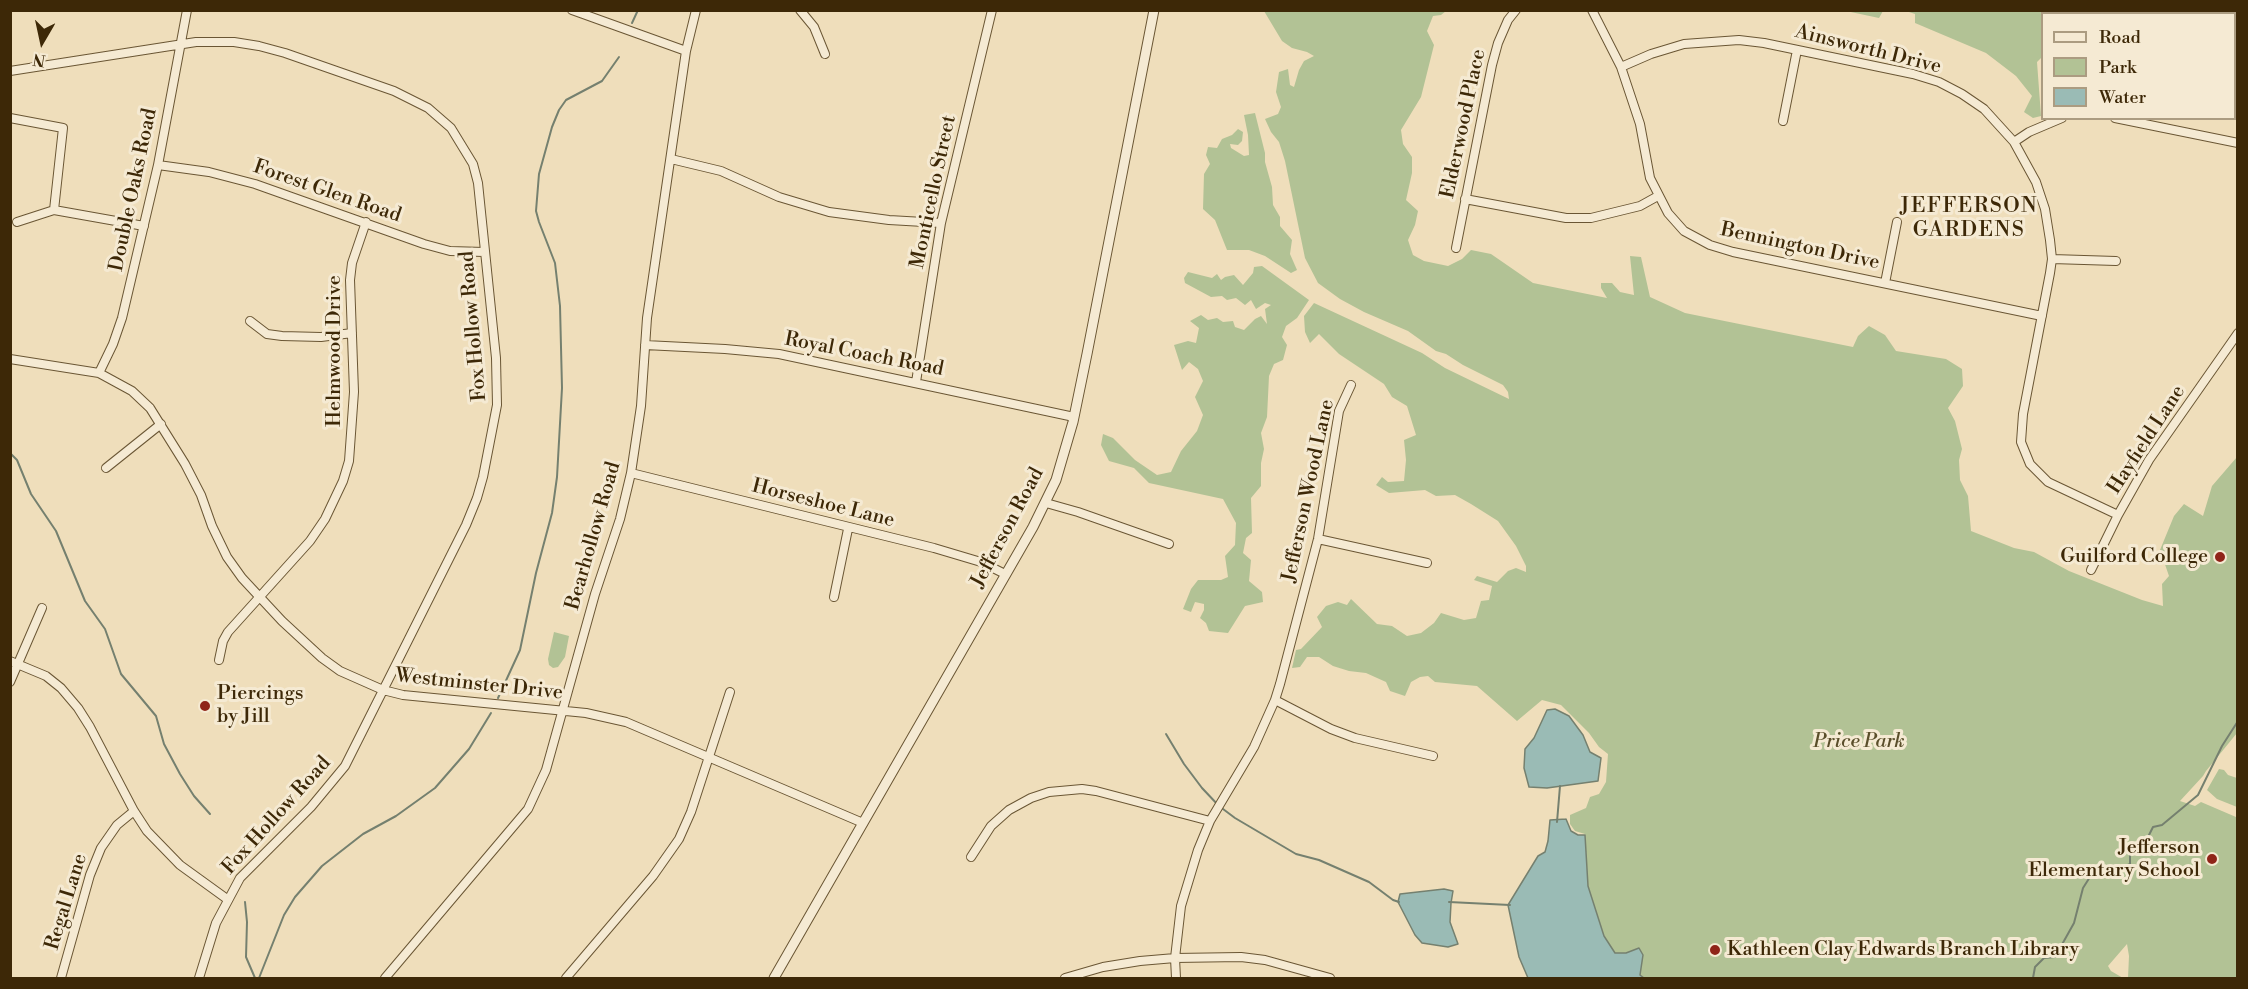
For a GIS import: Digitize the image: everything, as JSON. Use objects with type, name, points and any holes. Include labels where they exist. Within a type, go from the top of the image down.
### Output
[{"type":"street","name":"Double Oaks Road","points":[[99,373],[122,318],[158,165],[187,10]]},
{"type":"street","points":[[572,10],[686,51]]},
{"type":"street","name":"Bearhollow Road","points":[[385,978],[528,809],[546,770],[595,594],[620,519],[631,473],[641,406],[647,318],[686,51],[696,10]]},
{"type":"street","points":[[800,10],[814,27],[825,54]]},
{"type":"street","name":"Monticello Street","points":[[915,382],[941,223],[992,10]]},
{"type":"street","name":"Jefferson Road","points":[[774,978],[1046,503],[1056,480],[1074,417],[1154,10]]},
{"type":"street","name":"Elderwood Place","points":[[1456,248],[1492,65],[1508,20],[1516,10]]},
{"type":"street","name":"Bennington Drive","points":[[1592,10],[1621,67],[1640,124],[1650,178],[1668,213],[1684,231],[1710,245],[1733,252],[2043,316]]},
{"type":"street","name":"Ainsworth Drive","points":[[1621,67],[1651,54],[1684,44],[1739,40],[1913,74],[1939,82],[1984,109],[2014,142],[2036,182],[2042,200],[2052,259],[2023,414],[2021,442],[2030,464],[2048,482],[2118,515]]},
{"type":"street","name":"Fox Hollow Road","points":[[10,71],[196,42],[234,42],[259,46],[394,91],[428,108],[451,128],[473,164],[478,183],[496,358],[497,405],[483,477],[466,525],[345,766],[311,807],[240,878],[216,923],[199,978]]},
{"type":"street","points":[[1783,121],[1797,50]]},
{"type":"street","points":[[10,117],[63,128],[54,210]]},
{"type":"street","points":[[2014,142],[2029,132],[2057,120]]},
{"type":"street","points":[[2125,120],[2238,143]]},
{"type":"street","points":[[671,159],[721,171],[779,197],[829,212],[889,220],[941,223]]},
{"type":"street","name":"Forest Glen Road","points":[[158,165],[209,172],[255,184],[450,251],[484,252]]},
{"type":"street","points":[[1465,199],[1566,218],[1591,218],[1640,206],[1658,196]]},
{"type":"street","points":[[17,222],[54,210],[144,226]]},
{"type":"street","name":"Helmwood Drive","points":[[219,660],[223,641],[228,632],[310,541],[325,519],[343,481],[349,461],[354,403],[350,280],[352,263],[366,222]]},
{"type":"street","points":[[1885,282],[1897,222]]},
{"type":"street","points":[[2052,259],[2116,261]]},
{"type":"street","points":[[250,321],[267,334],[282,336],[321,337],[352,333]]},
{"type":"street","name":"Hayfield Lane","points":[[2091,570],[2149,460],[2238,333]]},
{"type":"street","name":"Royal Coach Road","points":[[645,345],[779,354],[1074,417]]},
{"type":"street","name":"Westminster Drive","points":[[10,359],[99,373],[132,391],[150,408],[201,495],[212,526],[227,557],[242,578],[282,621],[322,658],[340,671],[383,690],[428,699],[562,710],[626,722],[863,823]]},
{"type":"street","name":"Jefferson Wood Lane","points":[[1275,700],[1318,539],[1339,411],[1351,385]]},
{"type":"street","points":[[106,468],[161,424]]},
{"type":"street","name":"Horseshoe Lane","points":[[631,473],[943,551],[981,562],[1005,574]]},
{"type":"street","points":[[1046,503],[1169,544]]},
{"type":"street","points":[[834,597],[848,529]]},
{"type":"street","points":[[1318,539],[1427,563]]},
{"type":"street","points":[[10,682],[15,662],[42,608]]},
{"type":"street","points":[[15,662],[46,676],[61,688],[90,727],[147,831],[180,865],[227,899]]},
{"type":"street","points":[[566,978],[653,876],[679,839],[691,812],[730,692]]},
{"type":"street","points":[[1176,978],[1175,958],[1185,887],[1210,821],[1254,747],[1275,700],[1331,729],[1355,738],[1433,756]]},
{"type":"street","points":[[971,857],[991,826],[1009,810],[1031,798],[1063,790],[1082,789],[1110,794],[1210,821]]},
{"type":"street","name":"Regal Lane","points":[[61,978],[90,875],[101,848],[117,825],[134,811]]},
{"type":"street","points":[[1065,978],[1103,967],[1175,958],[1241,957],[1264,960],[1330,978]]},
{"type":"green space","name":"Price Park","points":[[1264,11],[1446,11],[1441,15],[1433,16],[1427,31],[1434,45],[1421,97],[1401,130],[1403,144],[1412,157],[1412,173],[1406,200],[1418,211],[1408,240],[1413,255],[1424,261],[1448,266],[1462,259],[1471,250],[1491,254],[1533,283],[1607,298],[1601,288],[1601,283],[1612,283],[1620,292],[1634,295],[1630,256],[1641,257],[1650,297],[1685,313],[1853,347],[1858,336],[1869,326],[1885,335],[1896,351],[1946,359],[1962,369],[1963,386],[1948,408],[1955,421],[1962,449],[1959,460],[1960,480],[1968,496],[1971,531],[2014,548],[2034,552],[2069,571],[2163,606],[2162,584],[2169,576],[2160,550],[2174,516],[2184,504],[2203,516],[2212,486],[2237,457],[2237,733],[2180,801],[2195,806],[2201,802],[2237,816],[2237,978],[2128,978],[2127,944],[2108,966],[2111,971],[2123,978],[1644,978],[1640,975],[1643,955],[1615,953],[1604,936],[1588,886],[1585,834],[1575,831],[1570,824],[1570,815],[1586,808],[1590,797],[1599,794],[1606,782],[1608,754],[1561,705],[1542,700],[1517,721],[1477,686],[1435,682],[1428,676],[1420,677],[1411,682],[1405,696],[1390,691],[1386,682],[1366,673],[1333,666],[1319,657],[1307,657],[1300,667],[1292,668],[1296,650],[1301,649],[1322,627],[1317,617],[1326,606],[1338,602],[1347,605],[1351,599],[1377,624],[1392,626],[1407,636],[1421,633],[1434,623],[1441,613],[1464,620],[1476,618],[1481,601],[1489,600],[1492,586],[1474,580],[1477,576],[1497,582],[1508,571],[1516,568],[1526,572],[1526,566],[1516,546],[1498,521],[1455,495],[1436,496],[1425,490],[1389,493],[1376,485],[1382,477],[1388,482],[1404,481],[1406,460],[1404,440],[1416,435],[1407,406],[1392,397],[1384,384],[1339,354],[1319,334],[1310,343],[1305,332],[1304,316],[1314,303],[1422,353],[1445,368],[1509,399],[1508,392],[1503,385],[1446,354],[1436,351],[1408,331],[1340,299],[1318,283],[1305,258],[1279,142],[1265,119],[1278,114],[1281,107],[1276,92],[1279,72],[1288,69],[1290,85],[1294,87],[1304,61],[1314,56],[1292,48],[1282,41]]},
{"type":"green space","points":[[1846,11],[1883,11],[1879,18]]},
{"type":"green space","points":[[1906,11],[2237,11],[2237,88],[2236,12],[2041,12],[2041,58],[2037,62],[2041,116],[2033,118],[2024,112],[2032,96],[2016,76],[1986,53],[1915,23],[1915,14]]},
{"type":"green space","points":[[1255,113],[1272,187],[1273,205],[1280,217],[1280,226],[1292,240],[1290,254],[1297,270],[1291,273],[1265,256],[1249,250],[1227,250],[1215,220],[1203,209],[1204,174],[1210,164],[1206,155],[1208,147],[1217,148],[1222,139],[1232,135],[1238,129],[1243,132],[1242,141],[1238,145],[1230,144],[1231,148],[1244,156],[1249,155],[1244,115]]},
{"type":"green space","points":[[1262,266],[1309,300],[1297,318],[1286,326],[1282,337],[1287,345],[1283,360],[1274,364],[1269,376],[1267,417],[1261,433],[1264,449],[1261,463],[1261,486],[1251,498],[1252,533],[1246,538],[1243,553],[1251,560],[1249,581],[1262,592],[1263,602],[1245,606],[1228,633],[1209,631],[1206,623],[1200,618],[1204,604],[1195,602],[1191,612],[1183,609],[1191,589],[1198,580],[1221,580],[1228,577],[1225,556],[1235,545],[1236,523],[1223,499],[1149,483],[1134,468],[1109,461],[1101,445],[1103,434],[1113,438],[1135,460],[1157,475],[1171,472],[1181,451],[1197,431],[1203,415],[1195,397],[1203,381],[1198,369],[1189,362],[1182,370],[1174,345],[1188,341],[1196,343],[1199,328],[1190,321],[1201,315],[1208,320],[1217,318],[1223,322],[1233,321],[1235,327],[1244,330],[1261,316],[1267,324],[1265,309],[1271,305],[1265,303],[1256,309],[1251,300],[1245,305],[1236,298],[1227,300],[1222,296],[1211,297],[1185,283],[1184,278],[1188,272],[1212,278],[1217,274],[1221,280],[1234,275],[1243,285],[1253,273],[1254,267]]},
{"type":"green space","points":[[554,632],[569,636],[565,657],[558,667],[553,668],[549,665],[548,659]]},
{"type":"green space","points":[[2219,769],[2237,778],[2237,807],[2217,799],[2207,790]]},
{"type":"water","points":[[1555,709],[1569,716],[1583,735],[1590,752],[1601,758],[1598,781],[1547,788],[1529,787],[1524,768],[1525,749],[1534,738],[1547,710]]},
{"type":"water","points":[[1566,819],[1571,831],[1578,835],[1585,835],[1588,886],[1604,936],[1615,953],[1626,953],[1639,948],[1643,955],[1640,975],[1644,978],[1528,978],[1519,957],[1508,905],[1538,856],[1545,852],[1550,820]]},
{"type":"water","points":[[1444,889],[1453,891],[1450,922],[1458,944],[1448,947],[1422,943],[1415,935],[1398,902],[1400,894]]},
{"type":"waterway","points":[[632,23],[638,10]]},
{"type":"waterway","points":[[498,698],[520,650],[536,573],[552,513],[557,477],[562,388],[560,306],[555,263],[536,211],[539,174],[559,110],[566,100],[602,81],[619,57]]},
{"type":"waterway","points":[[10,453],[17,460],[31,494],[56,531],[85,601],[105,629],[121,674],[156,716],[164,744],[180,774],[194,796],[210,814]]},
{"type":"waterway","points":[[259,978],[284,915],[295,897],[322,866],[363,834],[396,816],[435,788],[469,749],[491,713]]},
{"type":"waterway","points":[[2033,978],[2035,967],[2044,958],[2055,957],[2074,923],[2083,888],[2095,869],[2119,869],[2130,864],[2130,853],[2147,839],[2153,827],[2162,825],[2198,795],[2222,746],[2238,721]]},
{"type":"waterway","points":[[1166,734],[1202,788],[1219,806],[1235,818],[1296,854],[1319,860],[1369,882],[1399,902]]},
{"type":"waterway","points":[[1557,822],[1560,786]]},
{"type":"waterway","points":[[245,902],[246,957],[255,978]]},
{"type":"waterway","points":[[1449,902],[1510,905]]},
{"type":"place","name":"Guilford College","points":[[2220,557]]},
{"type":"place","name":"Piercings by Jill","points":[[205,706]]},
{"type":"place","name":"Jefferson Elementary School","points":[[2212,859]]},
{"type":"place","name":"Kathleen Clay Edwards Branch Library","points":[[1715,950]]},
{"type":"district","name":"JEFFERSON GARDENS","points":[[1969,219]]}]
